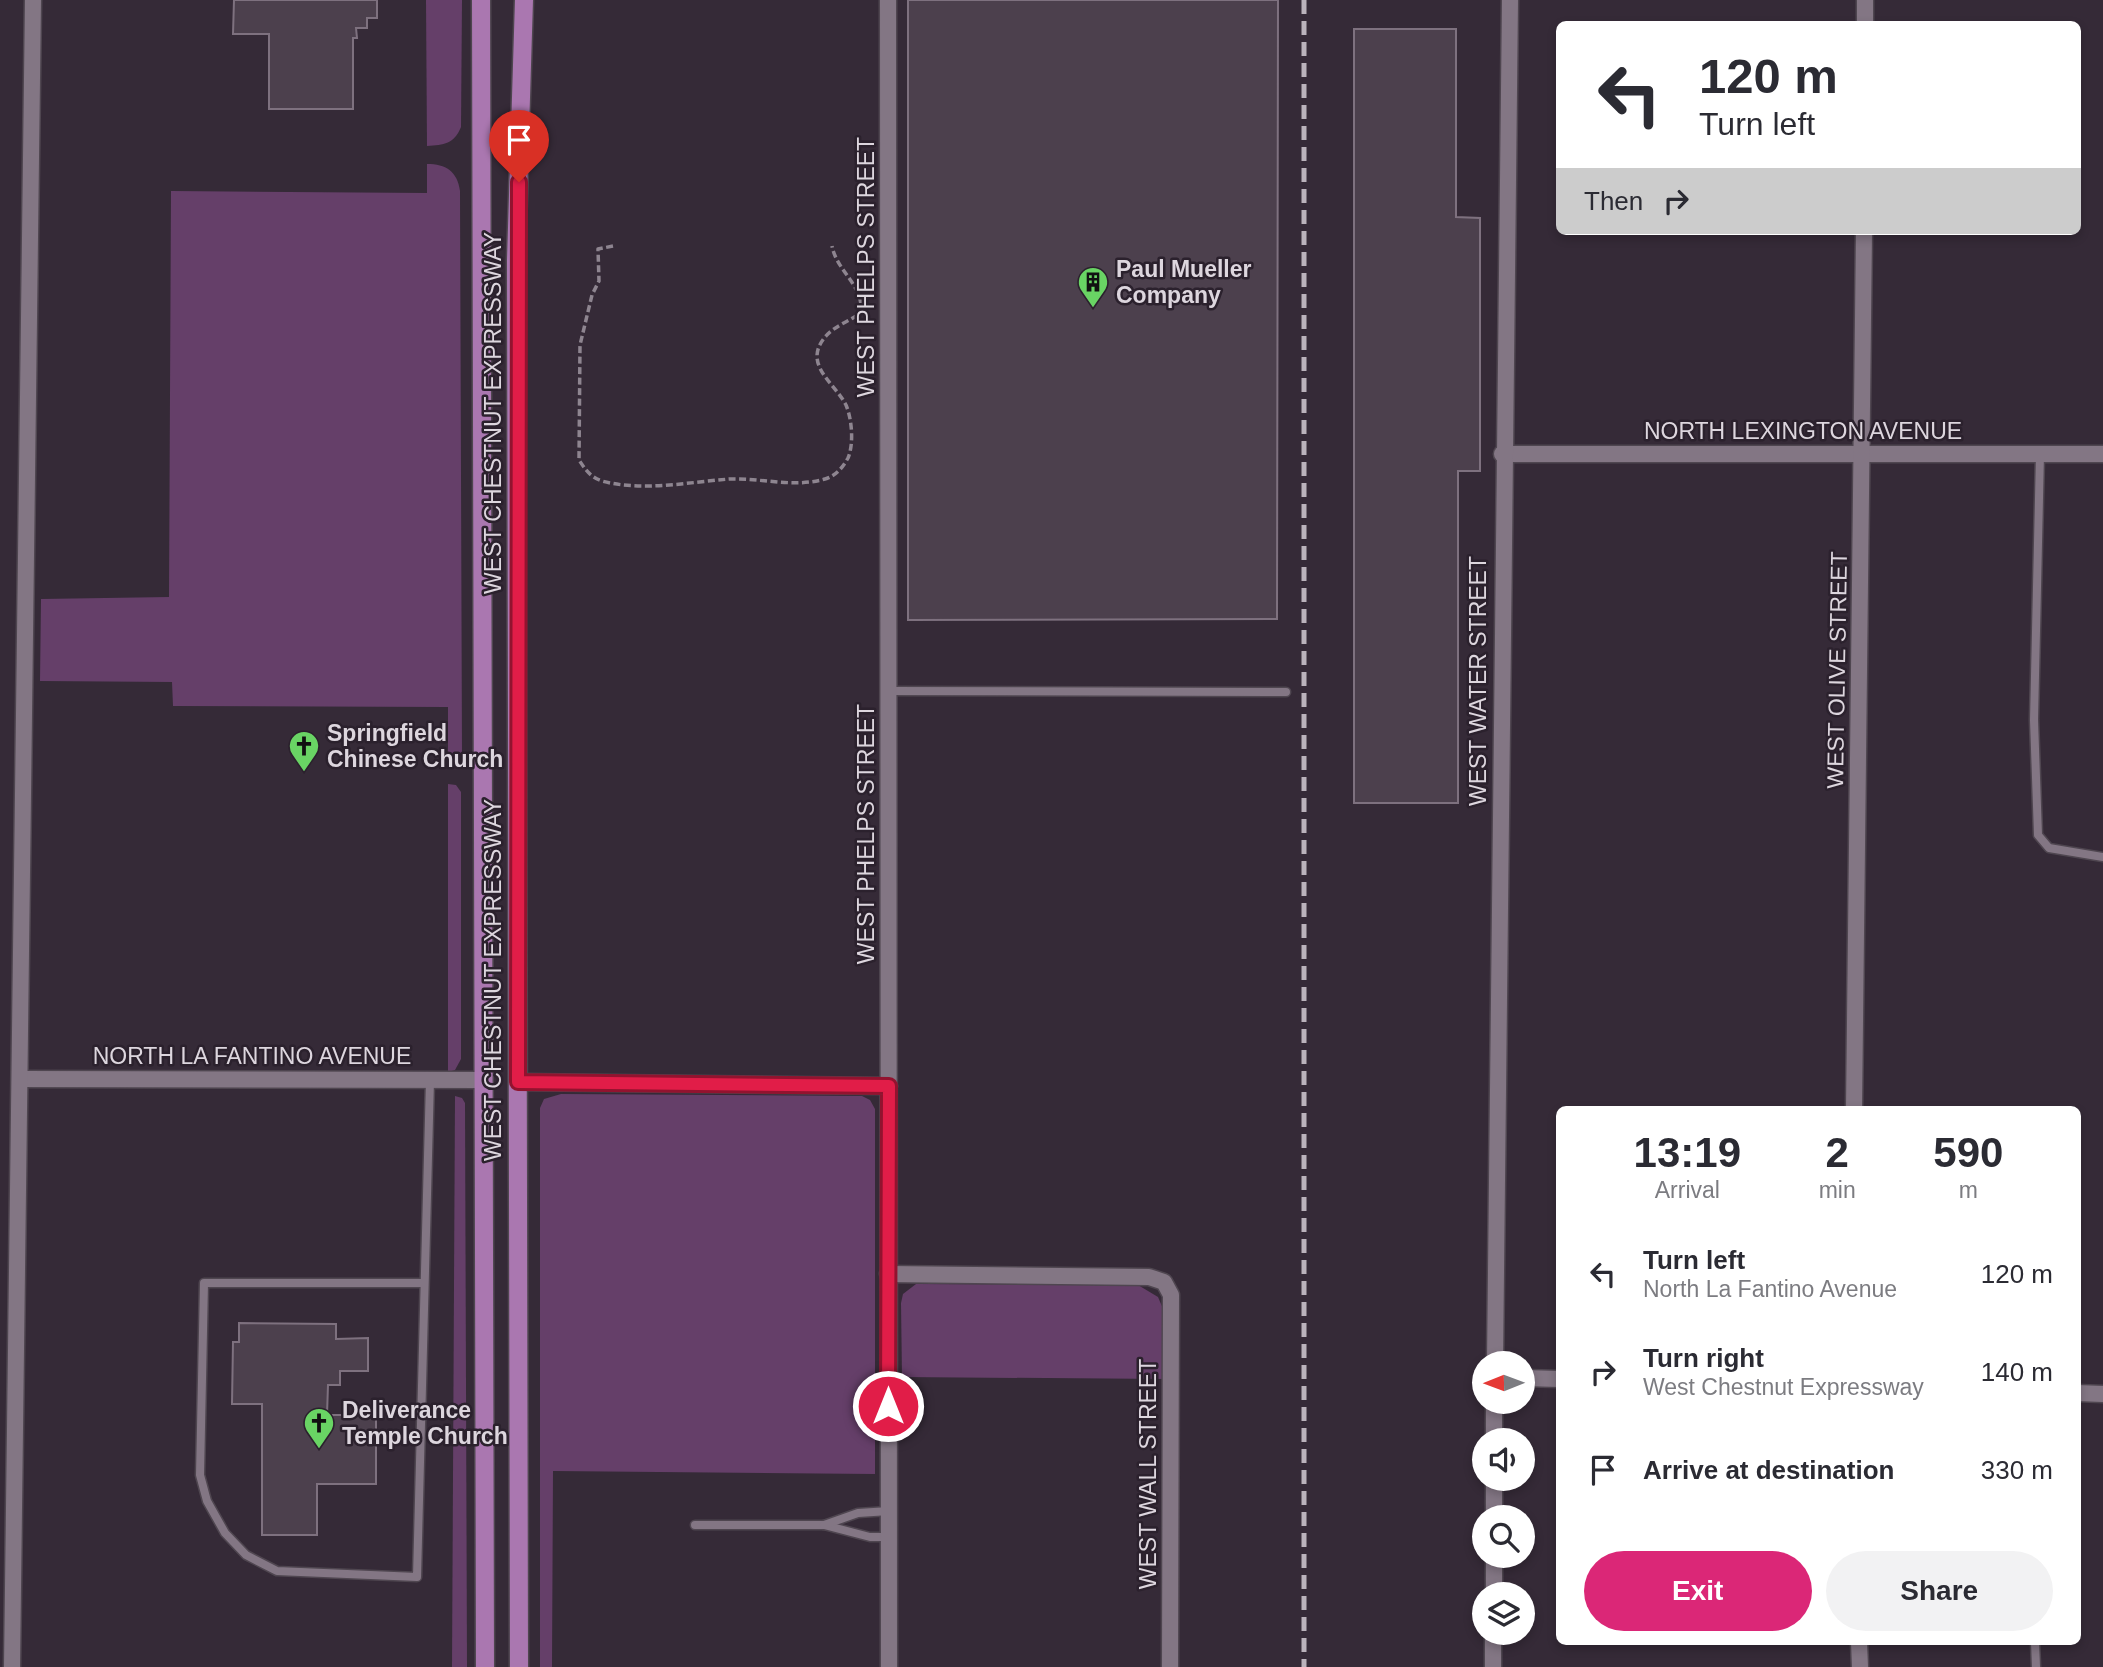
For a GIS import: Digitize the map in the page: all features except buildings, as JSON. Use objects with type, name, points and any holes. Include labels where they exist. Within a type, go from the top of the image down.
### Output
[{"type":"main road","name":"WEST CHESTNUT EXPRESSWAY","points":[[481,0],[485,1667]]},
{"type":"main road","name":"WEST CHESTNUT EXPRESSWAY","points":[[519,1667],[516,260],[524,0]]},
{"type":"street","points":[[12,1667],[8,1261],[20,1079],[33,0]]},
{"type":"street","name":"WEST PHELPS STREET","points":[[888,0],[889,1667]]},
{"type":"street","name":"WEST WATER STREET","points":[[1495,1351],[1502,454],[1510,0]]},
{"type":"street","points":[[1865,0],[1865,21]]},
{"type":"street","name":"WEST OLIVE STREET","points":[[1854,1106],[1864,235]]},
{"type":"street","name":"NORTH LEXINGTON AVENUE","points":[[1502,454],[2103,454]]},
{"type":"street","name":"NORTH LA FANTINO AVENUE","points":[[20,1079],[483,1080]]},
{"type":"street","points":[[518,1082],[889,1086]]},
{"type":"street","name":"WEST WALL STREET","points":[[888,1274],[1149,1277],[1164,1282],[1171,1295],[1170,1667]]},
{"type":"street","points":[[1535,1378],[1556,1379]]},
{"type":"street","points":[[2081,1393],[2103,1394]]},
{"type":"street","points":[[1493,1645],[1493,1667]]},
{"type":"street","points":[[1859,1645],[1860,1667]]},
{"type":"lane","points":[[2039,454],[2034,720],[2038,835],[2049,848],[2103,857]]},
{"type":"lane","points":[[889,691],[1286,692]]},
{"type":"lane","points":[[423,1283],[204,1283],[200,1475],[207,1501],[225,1533],[246,1555],[277,1571],[417,1577],[430,1080]]},
{"type":"lane","points":[[824,1525],[858,1513],[889,1511]]},
{"type":"lane","points":[[695,1525],[824,1525],[870,1537],[888,1537]]},
{"type":"lane","points":[[2035,1645],[2036,1667]]},
{"type":"path","points":[[613,246],[598,249],[599,281],[592,295],[580,345],[579,460],[588,473],[599,480],[651,484],[732,479],[805,482],[831,477],[841,468],[851,445],[849,416],[845,403],[818,367],[818,352],[826,336],[861,313],[862,303],[860,293],[835,262],[832,246]]},
{"type":"shaded area","points":[[426,0],[462,0],[461,127],[448,142],[427,146]]},
{"type":"shaded area","points":[[427,164],[440,165],[449,170],[456,178],[460,191],[462,755],[448,765],[448,707],[173,706],[172,682],[40,681],[41,599],[169,597],[171,191],[427,193]]},
{"type":"shaded area","points":[[448,784],[456,785],[461,792],[461,1059],[455,1070],[448,1072]]},
{"type":"shaded area","points":[[561,1094],[862,1096],[870,1100],[875,1109],[875,1474],[553,1471],[552,1667],[540,1667],[540,1108],[544,1099]]},
{"type":"shaded area","points":[[455,1096],[462,1098],[465,1103],[467,1667],[452,1667]]},
{"type":"shaded area","points":[[916,1284],[1138,1285],[1158,1297],[1164,1311],[1166,1379],[902,1377],[901,1303],[903,1294]]},
{"type":"railway","points":[[1304,0],[1304,1667]]},
{"type":"place","name":"Paul Mueller Company","points":[[1093,309]]},
{"type":"place","name":"Springfield Chinese Church","points":[[304,773]]},
{"type":"place","name":"Deliverance Temple Church","points":[[319,1450]]},
{"type":"route","points":[[519,182],[516,260],[518,1082],[889,1086],[888,1406]]}]
